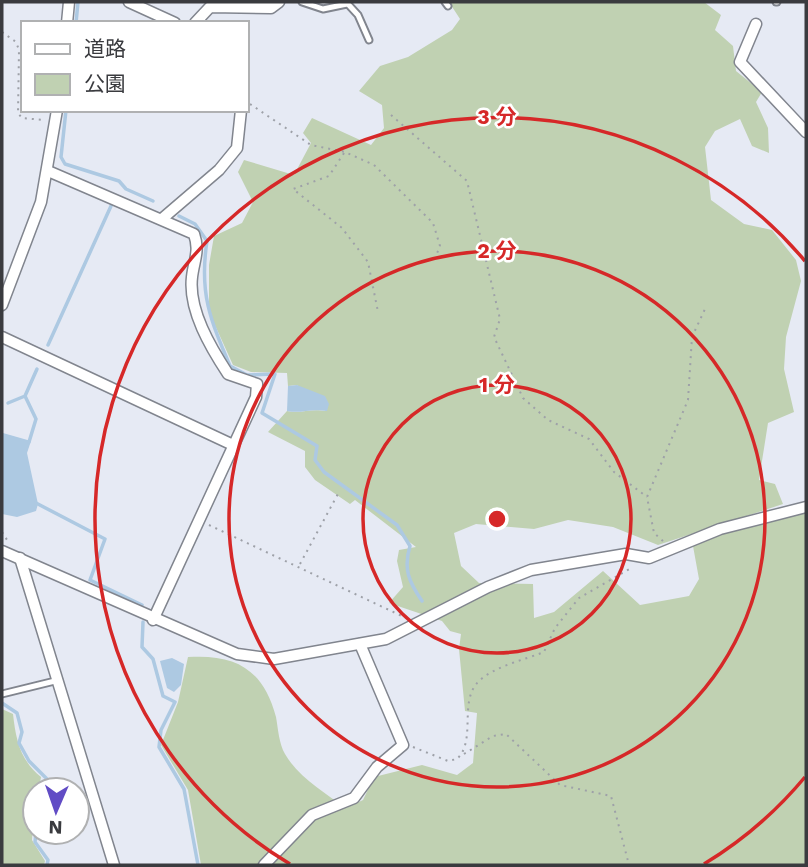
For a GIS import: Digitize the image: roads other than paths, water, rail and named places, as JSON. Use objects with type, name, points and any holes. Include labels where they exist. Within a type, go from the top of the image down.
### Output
[{"type":"street","points":[[67,21],[69,2]]},
{"type":"street","points":[[129,2],[172,21]]},
{"type":"street","points":[[197,21],[210,7],[271,8],[279,2]]},
{"type":"street","points":[[756,24],[740,62],[806,132]]},
{"type":"street","points":[[2,305],[31,235],[48,171],[57,112]]},
{"type":"street","points":[[163,218],[219,170],[237,148],[242,112]]},
{"type":"street","points":[[48,171],[163,218],[194,234],[198,245],[192,277],[194,297],[212,350],[228,374],[257,383],[256,397],[153,620]]},
{"type":"street","points":[[2,337],[233,445]]},
{"type":"street","points":[[2,551],[153,620],[237,654],[274,659],[386,639],[488,587],[531,570],[626,554],[649,558],[720,529],[806,507]]},
{"type":"street","points":[[20,558],[114,865]]},
{"type":"street","points":[[264,865],[312,815],[354,798],[377,767],[403,745],[360,645]]},
{"type":"lane","points":[[302,2],[323,9],[347,3],[358,15],[369,40]]},
{"type":"lane","points":[[2,694],[59,680]]},
{"type":"water","points":[[297,385],[325,396],[329,404],[327,411],[287,411],[288,386]]},
{"type":"water","points":[[3,433],[31,441],[27,453],[38,504],[36,511],[17,517],[2,514]]},
{"type":"water","points":[[172,658],[184,664],[181,685],[174,692],[167,688],[160,661]]},
{"type":"waterway","points":[[76,21],[78,2]]},
{"type":"waterway","points":[[66,112],[61,157],[65,164],[119,181],[126,189],[153,201]]},
{"type":"waterway","points":[[48,345],[111,206]]},
{"type":"waterway","points":[[179,216],[195,224],[207,241],[205,291],[217,334],[230,366],[247,375],[275,374],[262,413],[317,446],[315,460],[324,472],[397,525],[410,546],[408,575],[422,601]]},
{"type":"waterway","points":[[8,403],[25,396],[37,369]]},
{"type":"waterway","points":[[25,396],[36,419],[29,442]]},
{"type":"waterway","points":[[36,503],[105,539],[90,580],[142,605]]},
{"type":"waterway","points":[[143,622],[142,647],[153,659],[163,696],[175,702],[161,730],[159,747],[184,789],[198,865]]},
{"type":"waterway","points":[[2,703],[17,713],[22,732],[19,743],[29,761],[44,776]]},
{"type":"waterway","points":[[38,846],[48,860],[47,865]]}]
